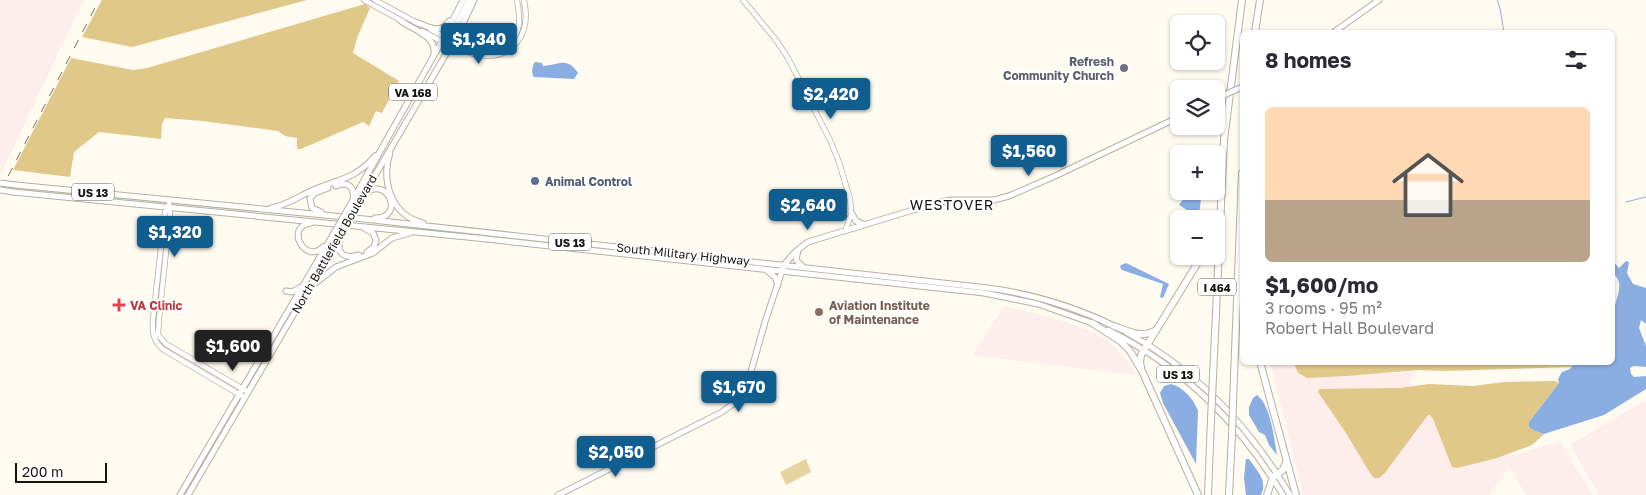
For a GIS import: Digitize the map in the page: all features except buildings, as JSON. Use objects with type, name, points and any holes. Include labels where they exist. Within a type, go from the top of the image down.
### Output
[{"type":"highway","name":"I 464","points":[[1224,145],[1228,100],[1242,0]]},
{"type":"highway","points":[[1256,30],[1260,0]]},
{"type":"highway","name":"I 464","points":[[1208,495],[1220,200]]},
{"type":"highway","name":"I 464","points":[[1229,495],[1240,218]]},
{"type":"highway","points":[[1142,371],[1140,359],[1196,265]]},
{"type":"highway","points":[[1092,323],[1126,346],[1142,371],[1198,495]]},
{"type":"highway","points":[[1114,326],[1140,335],[1151,333],[1158,327]]},
{"type":"highway","points":[[1261,365],[1296,495]]},
{"type":"highway","points":[[1267,495],[1275,476],[1285,468],[1286,462]]},
{"type":"main road","points":[[416,22],[435,30],[442,29],[447,25],[456,8],[463,0]]},
{"type":"main road","name":"North Battlefield Boulevard","points":[[180,495],[241,388],[292,306],[434,56],[448,41],[463,0]]},
{"type":"main road","points":[[448,41],[469,0]]},
{"type":"main road","name":"North Battlefield Boulevard","points":[[188,495],[405,123],[448,41],[474,0]]},
{"type":"main road","points":[[1337,30],[1379,0]]},
{"type":"main road","points":[[401,21],[430,38],[434,47],[434,56]]},
{"type":"main road","points":[[1225,95],[1240,88]]},
{"type":"main road","points":[[558,495],[722,412],[737,401],[748,382],[765,322],[784,266],[808,242],[939,202],[952,200],[994,200],[1009,196],[1170,121]]},
{"type":"main road","points":[[261,209],[291,203],[310,192],[352,176],[363,169],[405,123]]},
{"type":"main road","points":[[394,140],[387,162],[386,174],[393,200],[400,210],[418,222],[443,228]]},
{"type":"main road","name":"South Military Highway","points":[[0,183],[338,216],[1002,290],[1055,303],[1114,326],[1146,348],[1217,408],[1242,435],[1290,495]]},
{"type":"main road","points":[[338,216],[314,210],[310,202],[312,195],[341,184],[347,184],[352,188],[354,194],[349,207]]},
{"type":"main road","points":[[355,218],[383,217],[389,213],[391,207],[386,193],[380,189],[372,189],[360,200]]},
{"type":"main road","name":"South Military Highway","points":[[0,190],[334,223],[1002,296],[1044,306],[1092,323],[1146,348]]},
{"type":"main road","points":[[851,212],[856,221],[864,224]]},
{"type":"main road","points":[[334,223],[306,224],[301,227],[298,234],[300,242],[306,249],[316,252],[322,248],[334,233]]},
{"type":"main road","points":[[341,233],[338,246],[343,255],[350,257],[371,250],[376,244],[373,233],[364,228],[351,225]]},
{"type":"main road","points":[[305,294],[322,276],[336,267],[373,253],[392,238],[415,232]]},
{"type":"main road","points":[[798,250],[796,260],[804,268]]},
{"type":"main road","points":[[766,270],[775,277],[778,285]]},
{"type":"main road","points":[[292,306],[291,299],[286,291],[296,290],[306,281]]},
{"type":"main road","name":"South Military Highway","points":[[1275,476],[1283,495]]},
{"type":"street","points":[[364,0],[401,21],[448,41],[484,51],[493,50],[505,45],[513,38],[520,16],[517,0]]},
{"type":"street","points":[[375,0],[465,52],[482,56],[498,54],[509,50],[518,41],[524,30],[526,15],[524,0]]},
{"type":"street","points":[[744,0],[788,58],[824,128],[844,176],[850,199],[851,212],[846,229]]},
{"type":"street","points":[[169,200],[168,208],[165,212],[153,319],[152,329],[155,340],[164,350],[238,394],[246,395]]},
{"type":"street","points":[[168,208],[170,213],[158,330],[161,339],[241,388],[246,395]]},
{"type":"street","points":[[155,340],[166,347],[173,348]]},
{"type":"shaded area","points":[[0,0],[84,0],[0,175]]},
{"type":"shaded area","points":[[102,0],[307,0],[132,47],[82,37]]},
{"type":"shaded area","points":[[365,4],[370,8],[357,38],[353,53],[399,81],[382,113],[376,111],[369,126],[363,122],[301,149],[297,149],[297,138],[285,136],[278,131],[165,118],[162,124],[161,139],[99,132],[74,152],[70,177],[13,170],[71,58],[133,70],[147,68]]},
{"type":"shaded area","points":[[1004,306],[1063,321],[1094,333],[1107,340],[1118,350],[1128,362],[1135,375],[973,355]]},
{"type":"shaded area","points":[[1270,365],[1298,365],[1301,376],[1417,372],[1409,382],[1510,456],[1560,441],[1592,495],[1526,495],[1509,467],[1489,495],[1303,495]]},
{"type":"shaded area","points":[[1295,365],[1572,365],[1571,367],[1419,370],[1307,378],[1298,373]]},
{"type":"shaded area","points":[[1555,381],[1559,383],[1529,422],[1535,431],[1544,434],[1532,445],[1497,458],[1457,468],[1452,467],[1433,419],[1428,415],[1379,478],[1374,478],[1370,473],[1318,392],[1319,389],[1400,388],[1429,384],[1473,386],[1504,382]]},
{"type":"shaded area","points":[[1646,400],[1646,495],[1599,495],[1570,445]]},
{"type":"shaded area","points":[[806,459],[811,472],[786,485],[780,472]]},
{"type":"water","points":[[535,62],[542,63],[543,66],[566,63],[578,73],[574,79],[534,77],[532,70]]},
{"type":"water","points":[[1183,200],[1201,200],[1200,210],[1187,210],[1179,205]]},
{"type":"water","points":[[1626,261],[1629,262],[1627,273],[1633,284],[1646,288],[1646,324],[1641,320],[1639,328],[1646,346],[1646,367],[1634,366],[1630,368],[1631,374],[1634,377],[1646,376],[1646,389],[1604,415],[1544,434],[1535,431],[1529,427],[1529,422],[1559,383],[1558,379],[1562,372],[1570,369],[1573,365],[1615,365],[1615,305],[1619,289],[1615,276],[1615,263],[1619,268]]},
{"type":"water","points":[[1126,263],[1169,284],[1163,298],[1160,297],[1163,284],[1122,270],[1121,265]]},
{"type":"water","points":[[1171,384],[1188,394],[1198,411],[1196,464],[1163,403],[1160,393],[1164,386]]},
{"type":"water","points":[[1257,395],[1266,406],[1269,414],[1277,455],[1269,445],[1265,435],[1259,432],[1249,415],[1249,407],[1253,398]]},
{"type":"water","points":[[1246,459],[1249,459],[1261,476],[1263,490],[1261,495],[1246,495],[1244,478]]},
{"type":"waterway","points":[[1497,0],[1504,30]]},
{"type":"waterway","points":[[1626,202],[1646,197]]},
{"type":"railway","points":[[0,192],[99,0]]},
{"type":"place","name":"Refresh Community Church","points":[[1124,68]]},
{"type":"place","name":"Animal Control","points":[[535,181]]},
{"type":"place","name":"VA Clinic","points":[[119,305]]},
{"type":"place","name":"Aviation Institute of Maintenance","points":[[819,312]]},
{"type":"district","name":"WESTOVER","points":[[952,204]]}]
